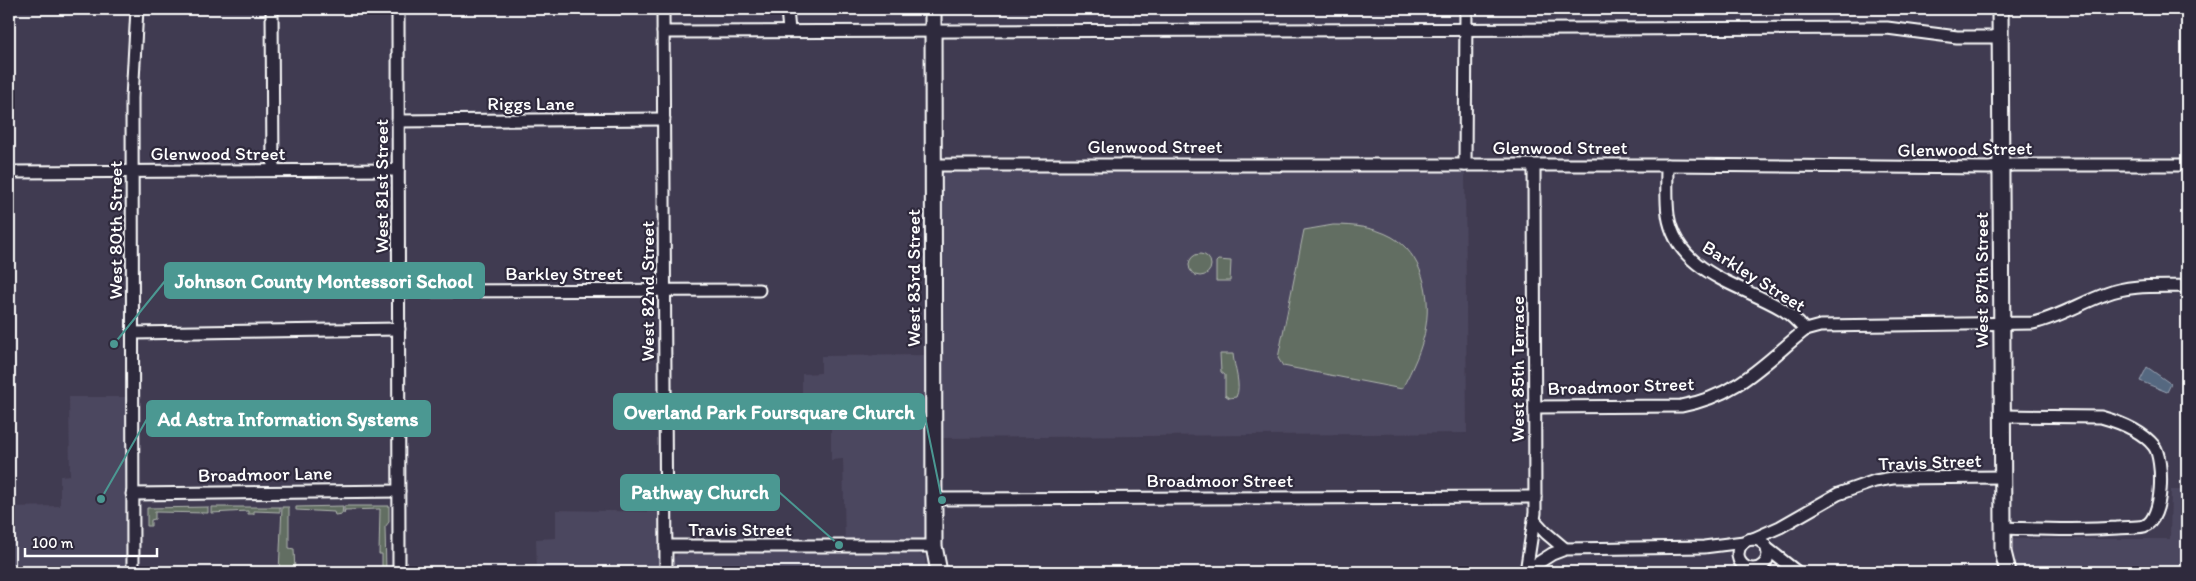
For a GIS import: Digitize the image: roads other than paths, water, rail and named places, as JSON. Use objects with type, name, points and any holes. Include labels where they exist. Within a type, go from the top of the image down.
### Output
[{"type":"street","name":"West 80th Street","points":[[133,572],[132,98],[137,9]]},
{"type":"street","points":[[272,9],[273,170]]},
{"type":"street","name":"West 81st Street","points":[[398,9],[399,572]]},
{"type":"street","name":"West 82nd Street","points":[[663,9],[666,572]]},
{"type":"street","points":[[787,9],[790,31]]},
{"type":"street","name":"West 83rd Street","points":[[930,572],[934,546],[933,9]]},
{"type":"street","points":[[1465,165],[1466,9]]},
{"type":"street","name":"West 87th Street","points":[[1998,572],[2003,552],[2000,9]]},
{"type":"street","points":[[664,32],[1887,28],[1915,30],[1944,36],[2000,37]]},
{"type":"street","name":"Riggs Lane","points":[[398,121],[664,119]]},
{"type":"street","name":"Glenwood Street","points":[[933,165],[2001,167],[2187,165]]},
{"type":"street","name":"Barkley Street","points":[[1667,165],[1668,216],[1677,240],[1686,253],[1698,265],[1716,277],[1782,310],[1805,330]]},
{"type":"street","name":"West 85th Terrace","points":[[1526,571],[1535,521],[1534,166]]},
{"type":"street","name":"Glenwood Street","points":[[9,172],[398,170]]},
{"type":"street","name":"Broadmoor Street","points":[[1535,407],[1681,406],[1700,402],[1734,388],[1805,330],[1820,326],[2033,323],[2127,288],[2187,286]]},
{"type":"street","name":"Barkley Street","points":[[399,291],[759,290]]},
{"type":"street","points":[[132,333],[399,329]]},
{"type":"street","points":[[2002,416],[2101,417],[2116,421],[2140,434],[2155,447],[2159,456],[2159,491],[2156,516],[2145,526],[2098,529],[2003,528]]},
{"type":"street","name":"Travis Street","points":[[1526,571],[1552,554],[1565,549],[1704,547],[1749,540],[1780,527],[1838,494],[1875,481],[1893,478],[2003,477]]},
{"type":"street","name":"Broadmoor Lane","points":[[132,494],[399,491]]},
{"type":"street","name":"Broadmoor Street","points":[[934,499],[1535,497]]},
{"type":"street","points":[[1535,521],[1546,534],[1565,549]]},
{"type":"street","name":"Travis Street","points":[[1768,549],[1780,527]]},
{"type":"street","points":[[1749,540],[1762,542],[1794,571],[1770,566],[1750,569],[1742,566],[1739,549],[1749,540]]},
{"type":"street","name":"Travis Street","points":[[666,546],[934,546]]},
{"type":"street","name":"West 83rd Street","points":[[934,546],[939,572]]},
{"type":"street","name":"Travis Street","points":[[1704,547],[1726,552],[1742,566]]},
{"type":"street","points":[[1758,569],[1767,560],[1768,549]]},
{"type":"street","name":"West 87th Street","points":[[2003,552],[2008,572]]},
{"type":"water","points":[[2147,367],[2171,384],[2167,392],[2140,381]]},
{"type":"place","name":"Johnson County Montessori School","points":[[114,344]]},
{"type":"place","name":"Ad Astra Information Systems","points":[[101,499]]},
{"type":"place","name":"Overland Park Foursquare Church","points":[[942,500]]},
{"type":"place","name":"Pathway Church","points":[[839,545]]}]
